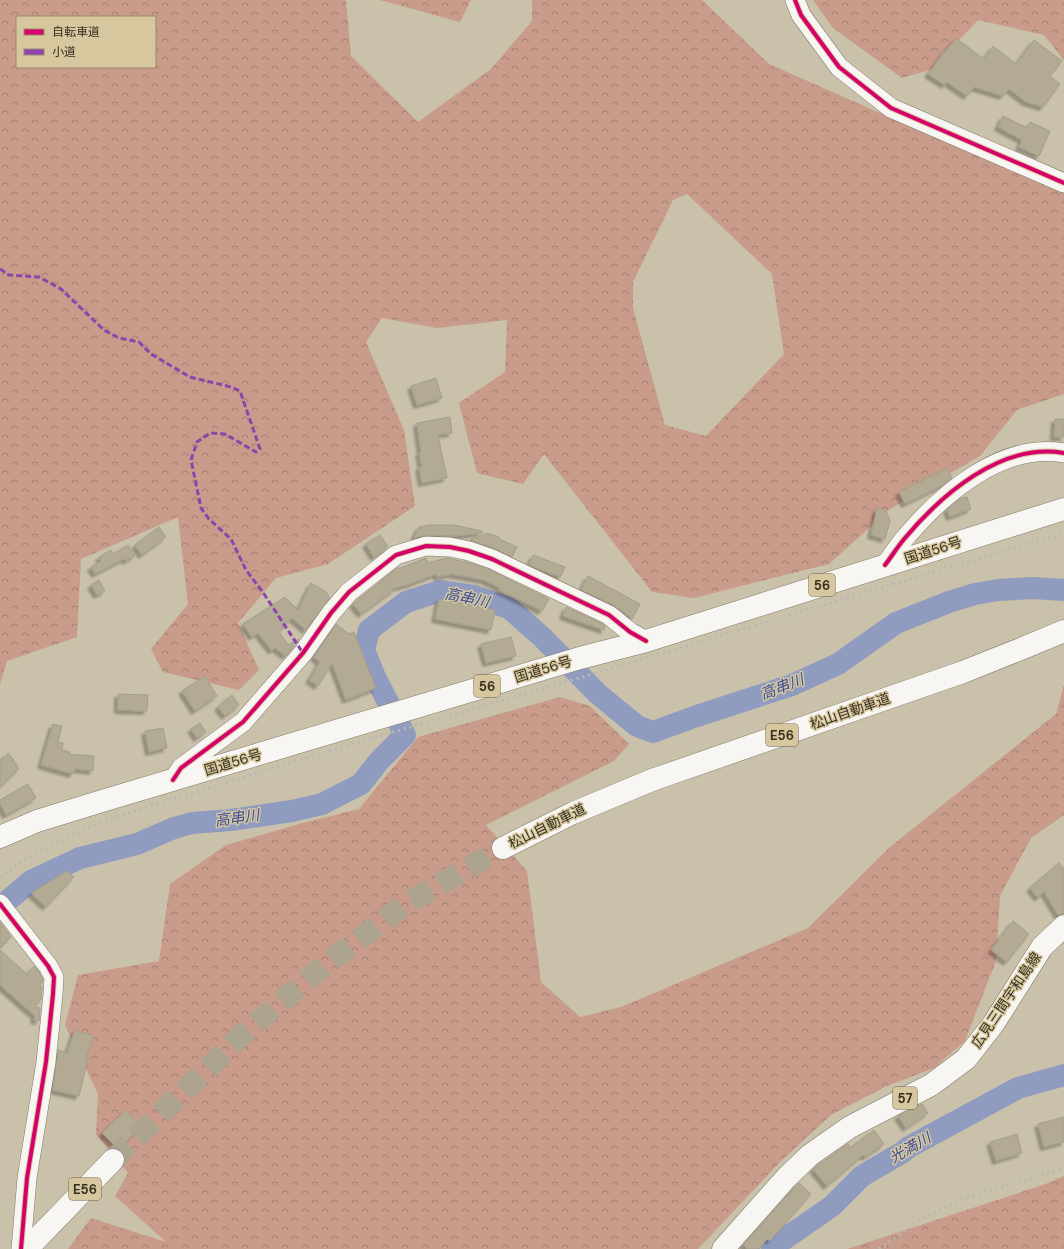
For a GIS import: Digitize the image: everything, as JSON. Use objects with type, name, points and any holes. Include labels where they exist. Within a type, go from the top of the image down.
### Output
[{"type":"main road","name":"国道56号","points":[[0,837],[37,821],[580,658],[646,641],[1064,509]]},
{"type":"main road","name":"松山自動車道","points":[[503,848],[572,813],[652,780],[963,672],[1064,630]]},
{"type":"main road","name":"広見三間宇和島線","points":[[723,1249],[787,1177],[810,1154],[850,1127],[931,1085],[966,1059],[994,1023],[1042,947],[1064,926]]},
{"type":"main road","name":"E56","points":[[24,1243],[58,1218],[113,1160]]},
{"type":"street","points":[[795,0],[800,15],[839,67],[891,108],[1064,182]]},
{"type":"street","points":[[885,565],[905,538],[944,498],[989,466],[1015,456],[1037,452],[1064,453]]},
{"type":"street","points":[[173,780],[181,768],[243,722],[303,653],[331,613],[349,592],[396,556],[426,546],[450,547],[469,551],[492,559],[609,615],[630,632],[646,641]]},
{"type":"street","points":[[5,910],[48,966],[54,977],[46,1062],[27,1178],[24,1243],[6,1249]]},
{"type":"green space","points":[[0,0],[346,0],[351,56],[418,122],[491,69],[532,21],[532,0],[702,0],[769,64],[1064,193],[1064,394],[1017,410],[980,456],[890,509],[829,564],[694,598],[652,592],[544,454],[523,484],[477,473],[459,403],[505,372],[507,320],[437,328],[382,318],[366,342],[404,430],[415,506],[328,564],[276,578],[238,623],[259,670],[239,690],[163,672],[151,649],[188,604],[178,517],[81,559],[77,637],[7,661],[0,684]],"holes":[[[687,194],[772,274],[784,354],[706,436],[665,425],[633,308],[633,282],[673,200]]]},
{"type":"green space","points":[[380,0],[471,0],[460,22]]},
{"type":"green space","points":[[813,0],[1064,0],[1064,60],[1044,35],[978,20],[932,69],[902,78],[833,28]]},
{"type":"green space","points":[[1064,685],[1064,815],[1031,838],[1000,896],[996,961],[965,1041],[934,1068],[887,1086],[831,1115],[780,1162],[698,1249],[68,1249],[91,1218],[166,1242],[115,1196],[128,1173],[96,1134],[98,1094],[65,1025],[78,975],[159,961],[170,884],[226,845],[306,822],[359,809],[418,737],[560,697],[590,706],[629,744],[614,761],[486,825],[527,871],[541,982],[580,1017],[621,1007],[808,928],[890,847],[1056,714]]},
{"type":"green space","points":[[1064,1176],[1064,1249],[847,1249],[1043,1185]]},
{"type":"building","points":[[956,38],[984,59],[993,46],[1016,64],[1034,40],[1062,61],[1050,76],[1060,84],[1043,107],[1026,102],[1009,89],[1003,96],[974,87],[967,96],[947,82],[945,85],[928,74]]},
{"type":"building","points":[[1003,116],[1027,128],[1030,122],[1050,131],[1039,156],[1019,147],[1022,140],[998,127]]},
{"type":"building","points":[[436,378],[442,398],[417,405],[411,386]]},
{"type":"building","points":[[450,417],[452,433],[438,435],[447,478],[422,483],[419,467],[422,467],[419,453],[421,453],[417,423]]},
{"type":"building","points":[[1055,419],[1064,419],[1064,437],[1054,437]]},
{"type":"building","points":[[947,468],[952,478],[943,485],[905,504],[899,492]]},
{"type":"building","points":[[967,497],[971,509],[950,517],[947,510],[961,498]]},
{"type":"building","points":[[877,508],[886,510],[890,521],[885,539],[871,535]]},
{"type":"building","points":[[429,525],[454,525],[482,531],[482,533],[453,536],[426,535],[414,538],[419,527]]},
{"type":"building","points":[[159,527],[166,537],[142,555],[135,545]]},
{"type":"building","points":[[487,533],[499,537],[499,539],[517,547],[512,557],[496,549],[470,540]]},
{"type":"building","points":[[380,535],[387,545],[387,548],[374,557],[366,544]]},
{"type":"building","points":[[128,545],[135,556],[126,561],[124,559],[95,574],[91,567],[101,561],[99,557],[111,550],[113,554]]},
{"type":"building","points":[[533,555],[565,567],[560,577],[529,565]]},
{"type":"building","points":[[426,558],[428,563],[446,558],[488,569],[549,599],[542,611],[499,590],[500,588],[484,580],[451,574],[437,577],[436,574],[410,584],[391,589],[394,590],[361,614],[353,604],[397,568],[401,568]]},
{"type":"building","points":[[588,576],[640,604],[632,619],[614,605],[581,590]]},
{"type":"building","points":[[99,580],[105,591],[97,595],[91,585]]},
{"type":"building","points":[[311,583],[325,591],[330,598],[306,630],[292,618],[279,632],[288,645],[299,639],[286,656],[275,648],[272,651],[258,633],[252,637],[243,624],[285,597],[298,610]]},
{"type":"building","points":[[439,599],[495,610],[491,630],[435,619]]},
{"type":"building","points":[[566,607],[603,624],[605,626],[604,630],[563,616]]},
{"type":"building","points":[[336,624],[349,634],[354,632],[376,688],[346,700],[332,663],[318,686],[309,680],[320,662],[314,657]]},
{"type":"building","points":[[511,637],[516,656],[486,663],[481,644]]},
{"type":"building","points":[[205,676],[217,696],[195,711],[182,691]]},
{"type":"building","points":[[118,694],[148,695],[147,711],[118,710]]},
{"type":"building","points":[[232,695],[239,705],[225,716],[218,707]]},
{"type":"building","points":[[200,723],[206,732],[197,738],[191,729]]},
{"type":"building","points":[[53,724],[62,726],[58,742],[63,743],[62,750],[70,752],[69,754],[94,756],[93,771],[75,769],[73,774],[41,765]]},
{"type":"building","points":[[163,728],[167,748],[149,752],[145,731]]},
{"type":"building","points":[[8,753],[19,769],[0,787],[0,761]]},
{"type":"building","points":[[28,784],[36,798],[6,815],[0,804],[0,800]]},
{"type":"building","points":[[1059,863],[1064,869],[1064,914],[1058,915],[1044,892],[1038,898],[1030,888]]},
{"type":"building","points":[[67,871],[74,877],[46,907],[31,893]]},
{"type":"building","points":[[1013,921],[1029,934],[1007,962],[991,950]]},
{"type":"building","points":[[0,922],[11,937],[0,948]]},
{"type":"building","points":[[0,950],[27,974],[34,966],[39,972],[43,980],[40,985],[42,987],[41,999],[35,1007],[40,1008],[39,1021],[34,1020],[35,1016],[0,985]]},
{"type":"building","points":[[75,1030],[94,1036],[86,1058],[88,1058],[79,1096],[53,1090],[58,1050],[67,1053]]},
{"type":"building","points":[[922,1104],[928,1113],[906,1128],[898,1116]]},
{"type":"building","points":[[126,1110],[141,1127],[118,1149],[102,1133]]},
{"type":"building","points":[[1064,1117],[1064,1142],[1044,1147],[1038,1124]]},
{"type":"building","points":[[874,1130],[884,1144],[865,1157],[863,1155],[827,1186],[813,1169],[848,1144],[851,1147]]},
{"type":"building","points":[[1017,1134],[1022,1153],[996,1161],[990,1142]]},
{"type":"building","points":[[799,1183],[811,1194],[770,1241],[767,1239],[759,1249],[748,1249],[743,1245]]},
{"type":"waterway","name":"高串川","points":[[0,907],[31,881],[80,858],[137,844],[174,828],[192,823],[231,820],[292,811],[322,804],[361,784],[379,761],[405,735],[375,677],[364,650],[369,630],[406,602],[440,591],[474,596],[509,608],[542,637],[598,694],[637,726],[653,732],[792,685],[838,664],[896,623],[949,602],[975,594],[998,590],[1033,588],[1064,590]]},
{"type":"waterway","name":"光満川","points":[[772,1249],[832,1206],[862,1176],[909,1147],[1018,1088],[1064,1075]]},
{"type":"tunnel","points":[[113,1160],[243,1034],[326,964],[407,903],[503,848]]},
{"type":"railway","points":[[0,877],[39,851],[80,831],[110,819],[341,747],[593,674],[1064,533]]},
{"type":"railway","points":[[879,1249],[921,1219],[963,1199],[1064,1168]]},
{"type":"marked path","points":[[0,269],[9,275],[39,277],[61,289],[104,330],[119,338],[139,342],[151,354],[190,377],[231,387],[240,391],[260,449],[256,452],[225,434],[210,433],[197,442],[191,460],[201,508],[209,519],[231,539],[246,570],[262,591],[303,653]]},
{"type":"cycle path","points":[[795,0],[801,15],[839,67],[891,108],[1064,183]]},
{"type":"cycle path","points":[[885,565],[902,541],[920,521],[955,489],[975,475],[996,463],[1018,455],[1041,452],[1064,453]]},
{"type":"cycle path","points":[[173,780],[181,768],[243,722],[303,653],[331,613],[349,592],[396,555],[426,546],[450,547],[469,551],[492,559],[609,615],[630,632],[646,641]]},
{"type":"cycle path","points":[[0,904],[48,966],[54,977],[46,1062],[27,1178],[21,1249]]}]
